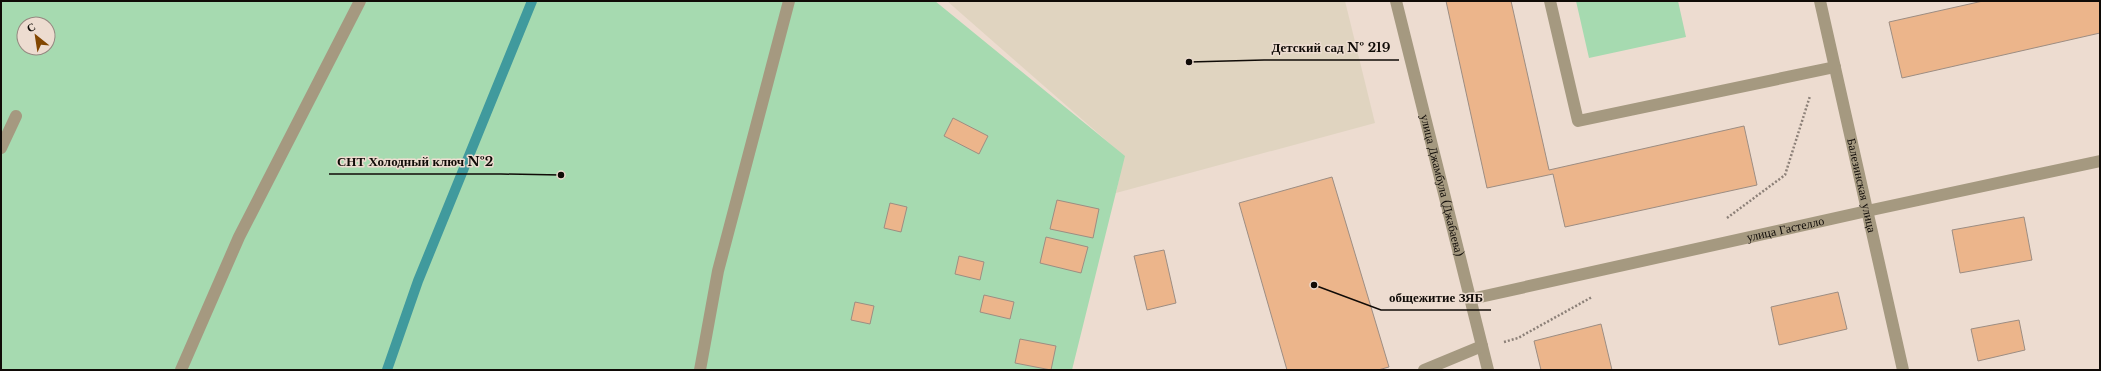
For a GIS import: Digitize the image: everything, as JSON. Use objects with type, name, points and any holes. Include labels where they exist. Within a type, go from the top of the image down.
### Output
[{"type":"street","points":[[181,370],[239,237],[360,1]]},
{"type":"street","points":[[700,370],[718,271],[789,1]]},
{"type":"street","name":"улица Джамбула (Джабаева)","points":[[1396,1],[1488,370]]},
{"type":"street","points":[[1550,1],[1578,121],[1835,67]]},
{"type":"street","name":"Балезинская улица","points":[[1820,1],[1903,370]]},
{"type":"street","points":[[1,148],[16,116]]},
{"type":"street","name":"улица Гастелло","points":[[1471,299],[2100,161]]},
{"type":"street","points":[[1424,370],[1482,346]]},
{"type":"shaded area","points":[[947,1],[1345,1],[1375,123],[1116,193],[1124,156]]},
{"type":"green space","points":[[1,1],[935,1],[1125,156],[1072,370],[1,370]]},
{"type":"green space","points":[[1576,1],[1678,1],[1686,37],[1589,58]]},
{"type":"building","points":[[1446,1],[1511,1],[1549,170],[1744,126],[1757,185],[1565,227],[1553,174],[1487,188]]},
{"type":"building","points":[[1983,1],[2100,1],[2100,33],[1902,78],[1889,22]]},
{"type":"building","points":[[953,118],[988,136],[979,154],[944,136]]},
{"type":"building","points":[[1332,177],[1389,367],[1378,370],[1287,370],[1239,203]]},
{"type":"building","points":[[1057,200],[1099,209],[1093,238],[1050,229]]},
{"type":"building","points":[[890,203],[907,207],[901,232],[884,228]]},
{"type":"building","points":[[2024,217],[2032,260],[1960,273],[1952,230]]},
{"type":"building","points":[[1046,237],[1088,247],[1081,273],[1040,263]]},
{"type":"building","points":[[1164,250],[1176,303],[1147,310],[1134,256]]},
{"type":"building","points":[[959,256],[984,262],[980,280],[955,274]]},
{"type":"building","points":[[1838,292],[1847,329],[1779,345],[1771,307]]},
{"type":"building","points":[[984,295],[1014,302],[1010,319],[980,312]]},
{"type":"building","points":[[855,302],[874,306],[870,324],[851,320]]},
{"type":"building","points":[[2019,320],[2025,350],[1978,361],[1971,329]]},
{"type":"building","points":[[1601,324],[1612,370],[1541,370],[1534,341]]},
{"type":"building","points":[[1020,339],[1056,346],[1051,370],[1015,363]]},
{"type":"waterway","points":[[387,370],[418,281],[532,1]]},
{"type":"place","name":"Детский сад № 219","points":[[1189,62]]},
{"type":"place","name":"СНТ Холодный ключ №2","points":[[561,175]]},
{"type":"place","name":"общежитие ЗЯБ","points":[[1314,285]]}]
